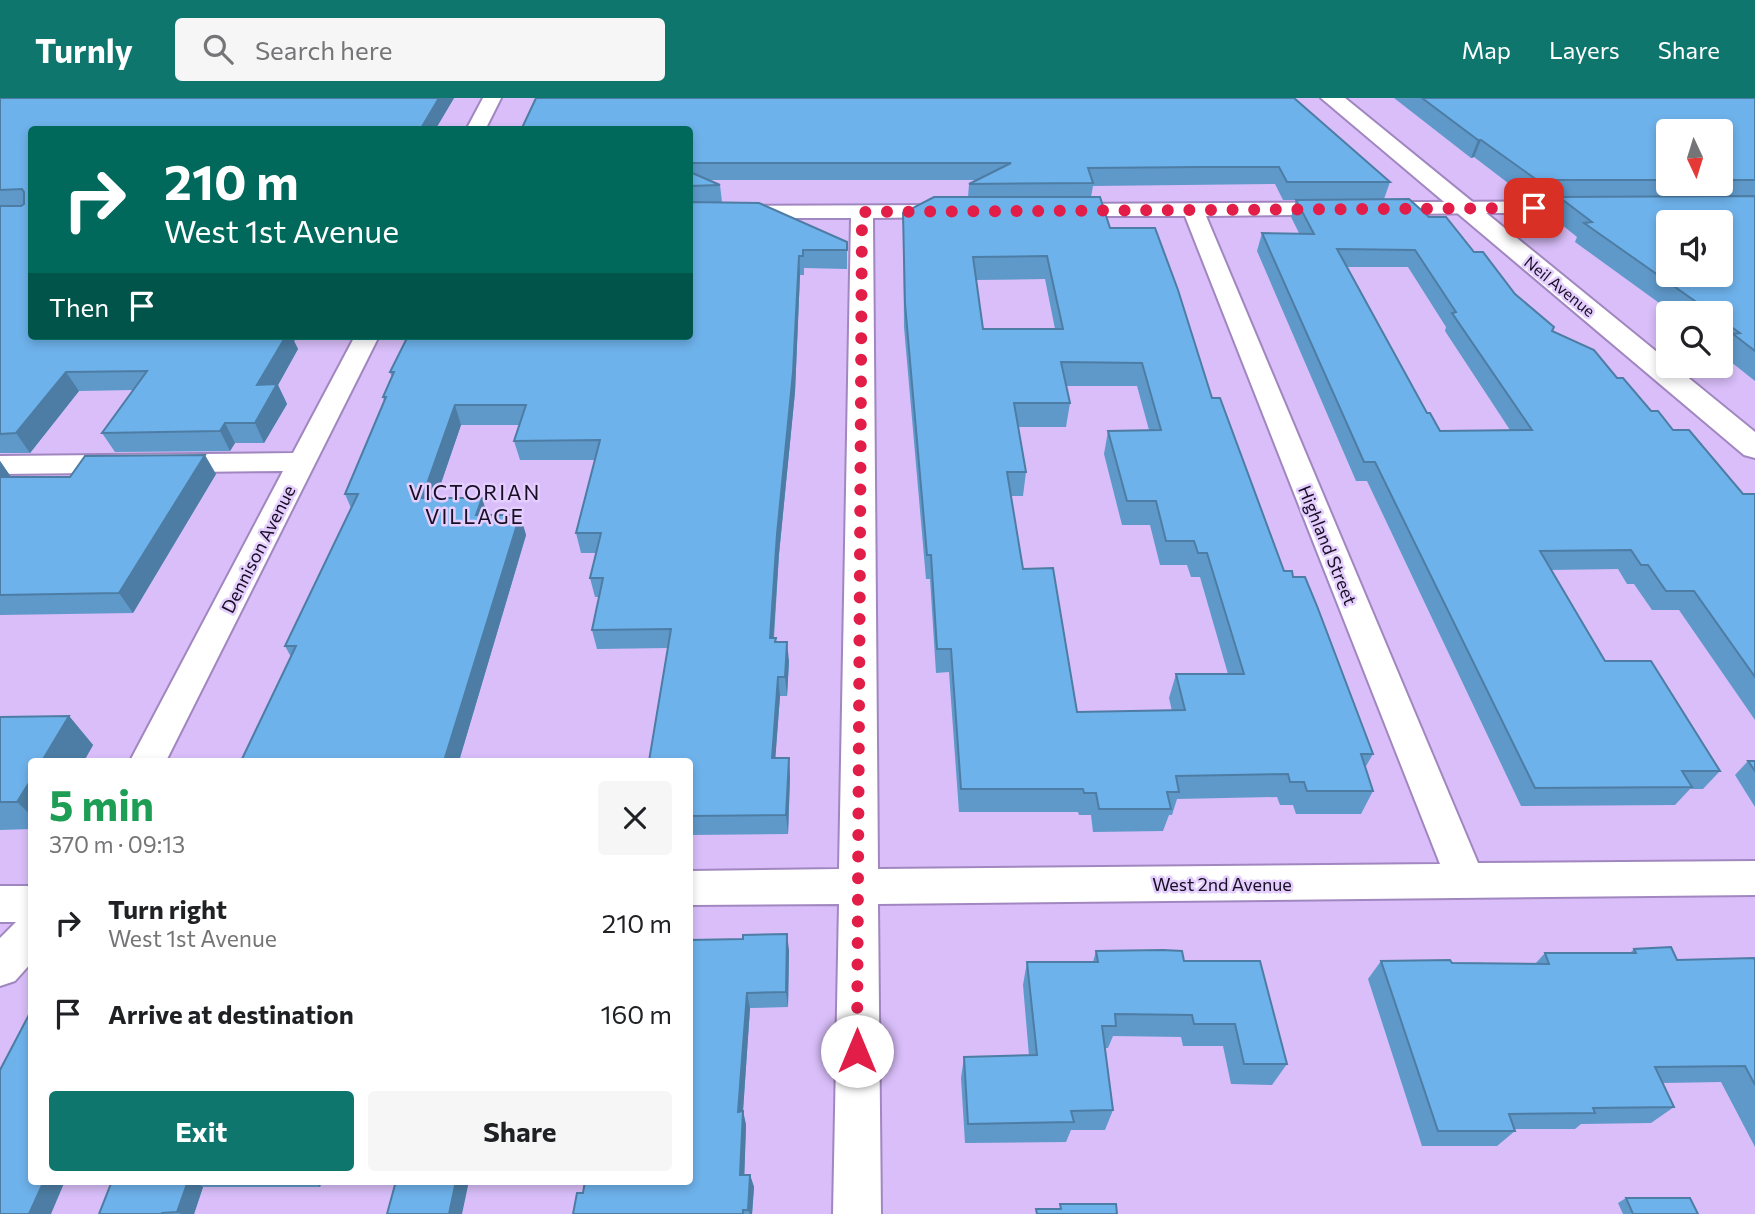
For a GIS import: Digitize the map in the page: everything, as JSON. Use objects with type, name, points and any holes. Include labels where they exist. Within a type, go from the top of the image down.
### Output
[{"type":"street","points":[[477,126],[492,98]]},
{"type":"street","name":"Neil Avenue","points":[[1332,98],[1755,449]]},
{"type":"street","points":[[1029,210],[1614,207]]},
{"type":"street","name":"Highland Street","points":[[1193,209],[1245,345],[1466,881]]},
{"type":"street","points":[[693,212],[975,211]]},
{"type":"street","points":[[857,1214],[862,212]]},
{"type":"street","name":"Dennison Avenue","points":[[150,758],[365,340]]},
{"type":"street","points":[[0,465],[302,462]]},
{"type":"street","name":"West 2nd Avenue","points":[[693,888],[1755,878]]},
{"type":"street","points":[[0,904],[28,904]]},
{"type":"street","points":[[0,967],[28,937]]},
{"type":"building","points":[[0,98],[439,98],[422,126],[28,126],[28,340],[284,340],[257,385],[277,384],[255,423],[225,423],[220,431],[102,433],[147,371],[66,372],[16,433],[0,434],[0,206],[21,206],[24,204],[24,192],[22,189],[0,190]]},
{"type":"building","points":[[536,98],[1294,98],[1390,182],[1287,182],[1279,167],[1202,167],[1088,168],[1093,183],[969,184],[1011,163],[693,163],[693,126],[523,126]]},
{"type":"building","points":[[1422,98],[1755,98],[1755,180],[1733,180],[1733,119],[1656,119],[1656,180],[1537,180]]},
{"type":"building","points":[[693,173],[720,185],[693,186]]},
{"type":"building","points":[[1755,196],[1755,351],[1733,334],[1740,333],[1733,328],[1733,301],[1695,301],[1675,287],[1733,287],[1733,210],[1656,210],[1656,274],[1584,223],[1592,222],[1559,197]]},
{"type":"building","points":[[934,197],[1100,197],[1110,228],[1155,228],[1212,398],[1220,398],[1284,571],[1292,571],[1293,577],[1305,577],[1317,606],[1373,754],[1361,754],[1373,791],[1307,791],[1304,782],[1290,782],[1288,774],[1176,776],[1179,792],[1167,792],[1171,809],[1099,809],[1096,793],[1084,793],[1083,789],[961,789],[951,649],[937,649],[931,555],[927,555],[905,304],[903,213]],"holes":[[[1047,256],[1063,329],[983,329],[973,257]],[[1061,362],[1142,363],[1161,430],[1108,431],[1127,501],[1156,501],[1166,541],[1194,541],[1198,553],[1207,553],[1244,674],[1176,674],[1185,710],[1077,712],[1053,568],[1023,569],[1007,472],[1026,472],[1014,403],[1070,403]]]},
{"type":"building","points":[[1409,199],[1429,217],[1446,217],[1474,252],[1483,252],[1515,294],[1554,327],[1552,331],[1594,350],[1617,378],[1623,378],[1651,411],[1658,411],[1673,430],[1689,430],[1743,494],[1755,494],[1755,677],[1694,591],[1666,591],[1648,565],[1641,565],[1631,550],[1540,551],[1605,661],[1651,661],[1720,771],[1682,771],[1692,787],[1535,788],[1375,462],[1364,462],[1262,233],[1314,234],[1296,200]],"holes":[[[1337,249],[1415,250],[1456,312],[1452,313],[1532,430],[1440,431],[1430,413],[1427,413]]]},
{"type":"building","points":[[693,202],[759,203],[847,242],[847,250],[803,250],[803,256],[799,256],[793,372],[770,638],[776,638],[775,642],[787,642],[785,677],[778,677],[772,758],[789,758],[786,815],[693,816],[693,758],[650,758],[671,629],[592,630],[603,578],[590,578],[601,533],[576,533],[600,440],[514,441],[526,405],[455,405],[422,498],[482,498],[476,515],[520,515],[445,758],[242,758],[296,646],[285,646],[358,494],[345,494],[386,397],[383,397],[394,372],[390,372],[406,340],[693,340]]},
{"type":"building","points":[[205,455],[119,593],[0,595],[0,477],[70,477],[85,456]]},
{"type":"building","points":[[69,716],[44,758],[28,758],[28,784],[17,802],[0,802],[0,717]]},
{"type":"building","points":[[1748,761],[1755,761],[1755,771]]},
{"type":"building","points":[[787,934],[786,992],[747,993],[738,1112],[743,1111],[740,1175],[750,1175],[748,1210],[743,1210],[743,1214],[573,1214],[577,1193],[583,1193],[584,1185],[693,1185],[693,940],[743,939],[743,935]]},
{"type":"building","points":[[1671,947],[1677,960],[1754,958],[1755,1085],[1745,1066],[1655,1067],[1674,1107],[1593,1108],[1595,1113],[1509,1114],[1515,1131],[1438,1131],[1381,961],[1450,960],[1452,963],[1549,964],[1545,953],[1636,953],[1634,949]]},
{"type":"building","points":[[1096,951],[1182,951],[1184,961],[1260,961],[1287,1064],[1244,1064],[1235,1024],[1194,1024],[1192,1015],[1115,1014],[1116,1026],[1102,1026],[1113,1110],[1071,1111],[1074,1122],[968,1124],[964,1057],[1037,1055],[1027,962],[1098,962]]},
{"type":"building","points":[[28,1017],[28,1185],[42,1185],[29,1214],[0,1214],[0,1070]]},
{"type":"building","points":[[110,1185],[187,1185],[177,1212],[99,1214]]},
{"type":"building","points":[[395,1185],[455,1185],[449,1214],[387,1214]]},
{"type":"building","points":[[1626,1198],[1690,1198],[1698,1214],[1633,1214]]},
{"type":"building","points":[[1060,1204],[1116,1204],[1117,1214],[1037,1214],[1036,1209],[1061,1209]]},
{"type":"district","name":"VICTORIAN VILLAGE","points":[[475,503]]},
{"type":"route","points":[[857,1051],[862,212],[1534,208]]}]
